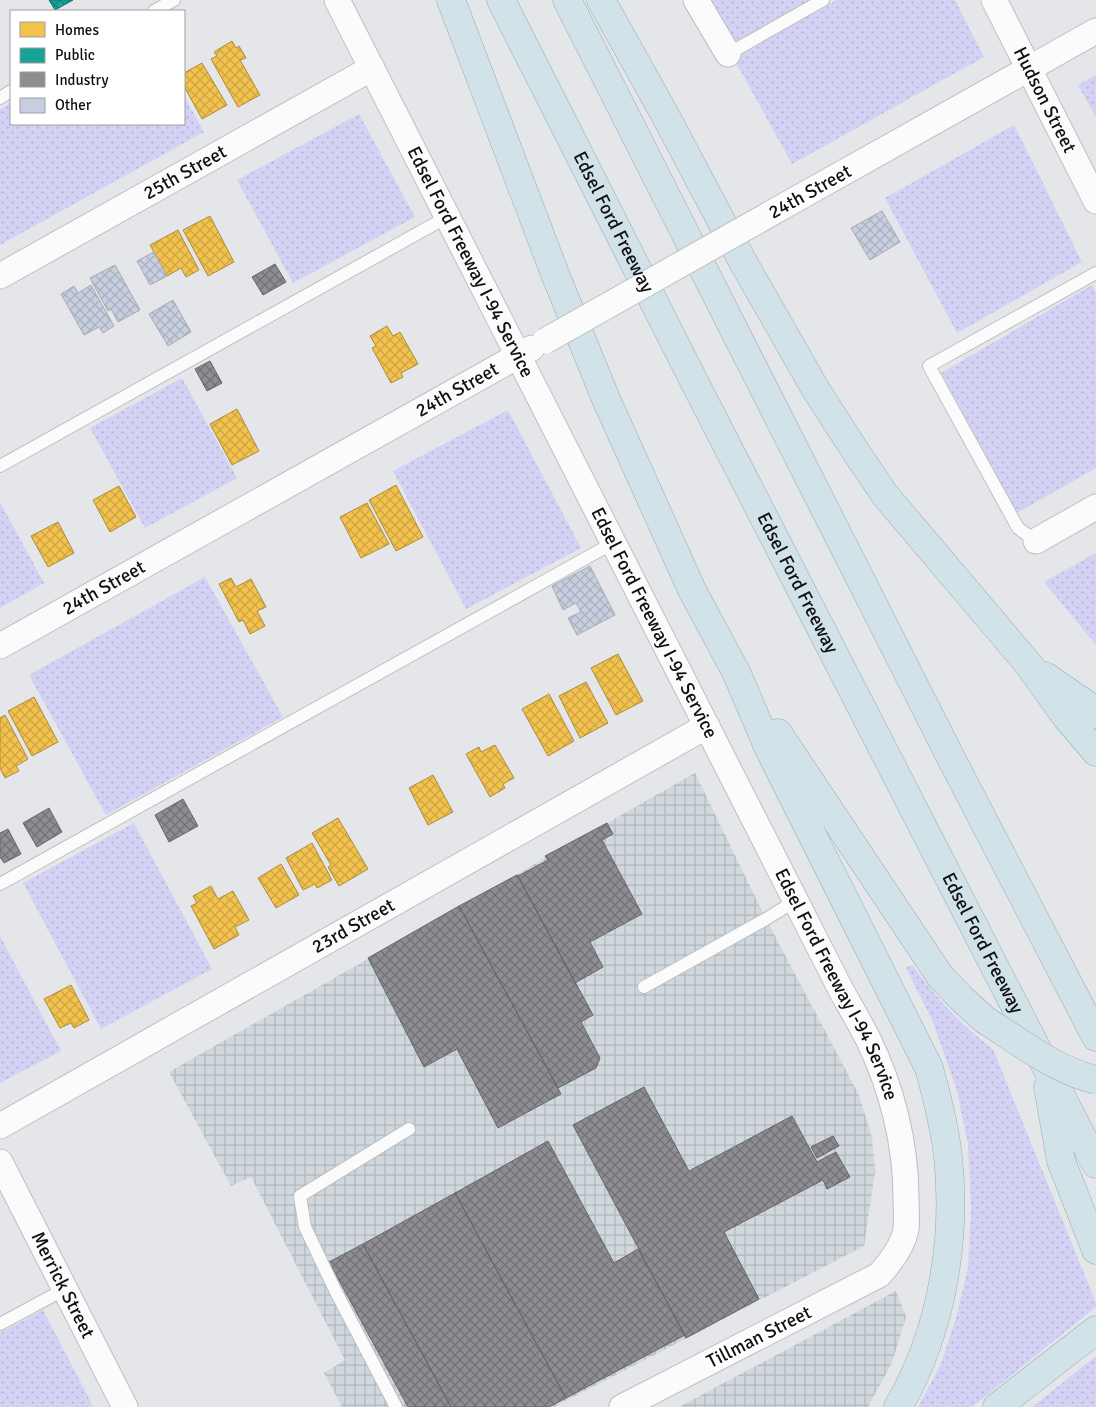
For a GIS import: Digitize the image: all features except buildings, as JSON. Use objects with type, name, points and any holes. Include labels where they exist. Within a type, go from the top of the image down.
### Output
[{"type":"highway","points":[[451,0],[555,274],[606,399],[692,590],[737,674],[769,749],[929,1068],[941,1112],[948,1158],[951,1216],[938,1306],[925,1350],[907,1392],[898,1407]]},
{"type":"highway","name":"Edsel Ford Freeway","points":[[501,0],[1096,1164]]},
{"type":"highway","points":[[567,0],[947,749],[1096,1037]]},
{"type":"highway","points":[[601,0],[664,113],[743,262],[816,390],[856,452],[885,496],[1029,664],[1067,718],[1096,752]]},
{"type":"highway","points":[[1029,664],[1090,707],[1096,714]]},
{"type":"highway","points":[[737,674],[940,976],[985,1020],[1056,1065],[1096,1080]]},
{"type":"highway","points":[[1043,1061],[1061,1162],[1096,1250]]},
{"type":"highway","points":[[1003,1403],[1096,1330]]},
{"type":"street","name":"Edsel Ford Freeway I-94 Service","points":[[337,0],[795,901],[868,1039],[885,1080],[897,1122],[903,1154],[906,1186],[906,1230],[892,1261]]},
{"type":"street","points":[[696,0],[728,54]]},
{"type":"street","name":"Hudson Street","points":[[994,0],[1096,201]]},
{"type":"street","name":"24th Street","points":[[0,646],[1096,31]]},
{"type":"street","name":"25th Street","points":[[0,276],[372,68]]},
{"type":"street","points":[[1036,541],[1096,507]]},
{"type":"street","name":"23rd Street","points":[[0,1126],[707,726]]},
{"type":"street","name":"Merrick Street","points":[[0,1162],[125,1407]]},
{"type":"street","name":"Tillman Street","points":[[622,1407],[879,1275],[892,1261]]},
{"type":"lane","points":[[156,10],[174,0]]},
{"type":"lane","points":[[728,54],[823,0]]},
{"type":"lane","points":[[0,466],[448,217]]},
{"type":"lane","points":[[1036,541],[1018,528],[929,366],[1096,273]]},
{"type":"lane","points":[[0,884],[614,543]]},
{"type":"lane","points":[[644,987],[795,901]]},
{"type":"lane","points":[[396,1407],[336,1292],[305,1227],[300,1196],[409,1129]]},
{"type":"lane","points":[[0,1324],[65,1290]]},
{"type":"shaded area","points":[[707,0],[811,0],[732,45]]},
{"type":"shaded area","points":[[837,0],[955,0],[984,57],[792,164],[733,57]]},
{"type":"shaded area","points":[[1096,75],[1096,117],[1078,85]]},
{"type":"shaded area","points":[[185,98],[204,132],[0,245],[0,109],[10,104],[10,125],[185,125]]},
{"type":"shaded area","points":[[359,114],[415,217],[293,283],[237,180]]},
{"type":"shaded area","points":[[1014,125],[1082,262],[957,333],[885,198]]},
{"type":"shaded area","points":[[1092,285],[1096,293],[1096,468],[1017,513],[941,373]]},
{"type":"shaded area","points":[[182,378],[237,478],[145,528],[90,428]]},
{"type":"shaded area","points":[[508,410],[581,548],[466,609],[393,471]]},
{"type":"shaded area","points":[[0,502],[44,583],[0,608]]},
{"type":"shaded area","points":[[1096,553],[1096,645],[1044,582]]},
{"type":"shaded area","points":[[205,577],[283,717],[106,815],[29,675]]},
{"type":"shaded area","points":[[695,773],[766,919],[859,1095],[872,1137],[875,1172],[864,1246],[554,1407],[342,1407],[324,1373],[345,1360],[251,1177],[231,1186],[169,1072]]},
{"type":"shaded area","points":[[134,823],[212,969],[101,1029],[23,883]]},
{"type":"shaded area","points":[[0,936],[61,1051],[0,1083]]},
{"type":"shaded area","points":[[912,965],[949,1010],[970,1031],[993,1049],[1096,1303],[1096,1307],[972,1407],[918,1407],[941,1364],[957,1314],[968,1267],[971,1209],[968,1144],[957,1091],[933,1022],[906,968]]},
{"type":"shaded area","points":[[896,1291],[906,1317],[892,1363],[868,1407],[679,1407]]},
{"type":"shaded area","points":[[43,1310],[93,1406],[0,1407],[0,1333]]},
{"type":"shaded area","points":[[1096,1356],[1096,1407],[1032,1407]]}]
